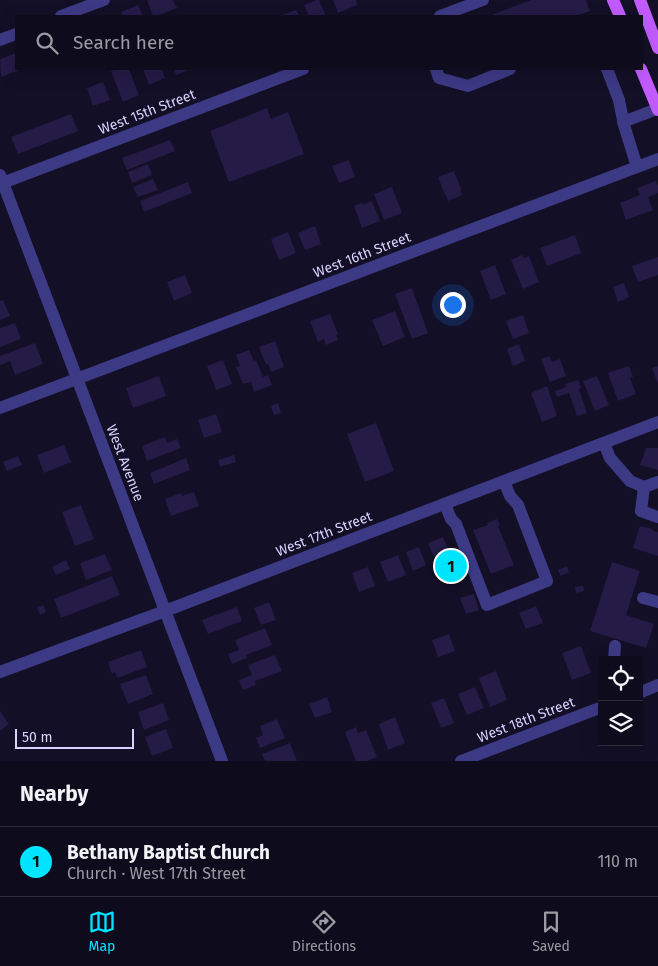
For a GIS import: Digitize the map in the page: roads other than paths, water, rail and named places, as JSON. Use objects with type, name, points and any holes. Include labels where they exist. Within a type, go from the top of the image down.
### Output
[{"type":"main road","points":[[613,0],[620,15]]},
{"type":"main road","points":[[640,0],[658,48]]},
{"type":"main road","points":[[641,70],[658,110]]},
{"type":"street","points":[[64,15],[104,0]]},
{"type":"street","points":[[443,15],[483,0]]},
{"type":"street","points":[[0,40],[15,34]]},
{"type":"street","name":"West 15th Street","points":[[1,181],[300,70]]},
{"type":"street","points":[[436,70],[439,78],[468,86],[508,70]]},
{"type":"street","points":[[607,70],[619,100],[636,168]]},
{"type":"street","points":[[623,122],[658,110]]},
{"type":"street","name":"West 16th Street","points":[[0,408],[658,159]]},
{"type":"street","name":"West Avenue","points":[[1,181],[222,761]]},
{"type":"street","name":"West 17th Street","points":[[0,672],[166,611],[658,422]]},
{"type":"street","points":[[604,443],[610,458],[630,481],[644,487],[658,482]]},
{"type":"street","points":[[445,504],[451,519],[456,524],[486,605],[547,581],[518,505],[510,496],[504,481]]},
{"type":"street","points":[[644,487],[641,511],[658,517]]},
{"type":"street","points":[[644,598],[658,602]]},
{"type":"street","points":[[614,646],[614,656]]},
{"type":"street","points":[[643,691],[658,685]]},
{"type":"street","name":"West 18th Street","points":[[461,761],[598,709]]},
{"type":"place","name":"Bethany Baptist Church","points":[[451,566]]}]
